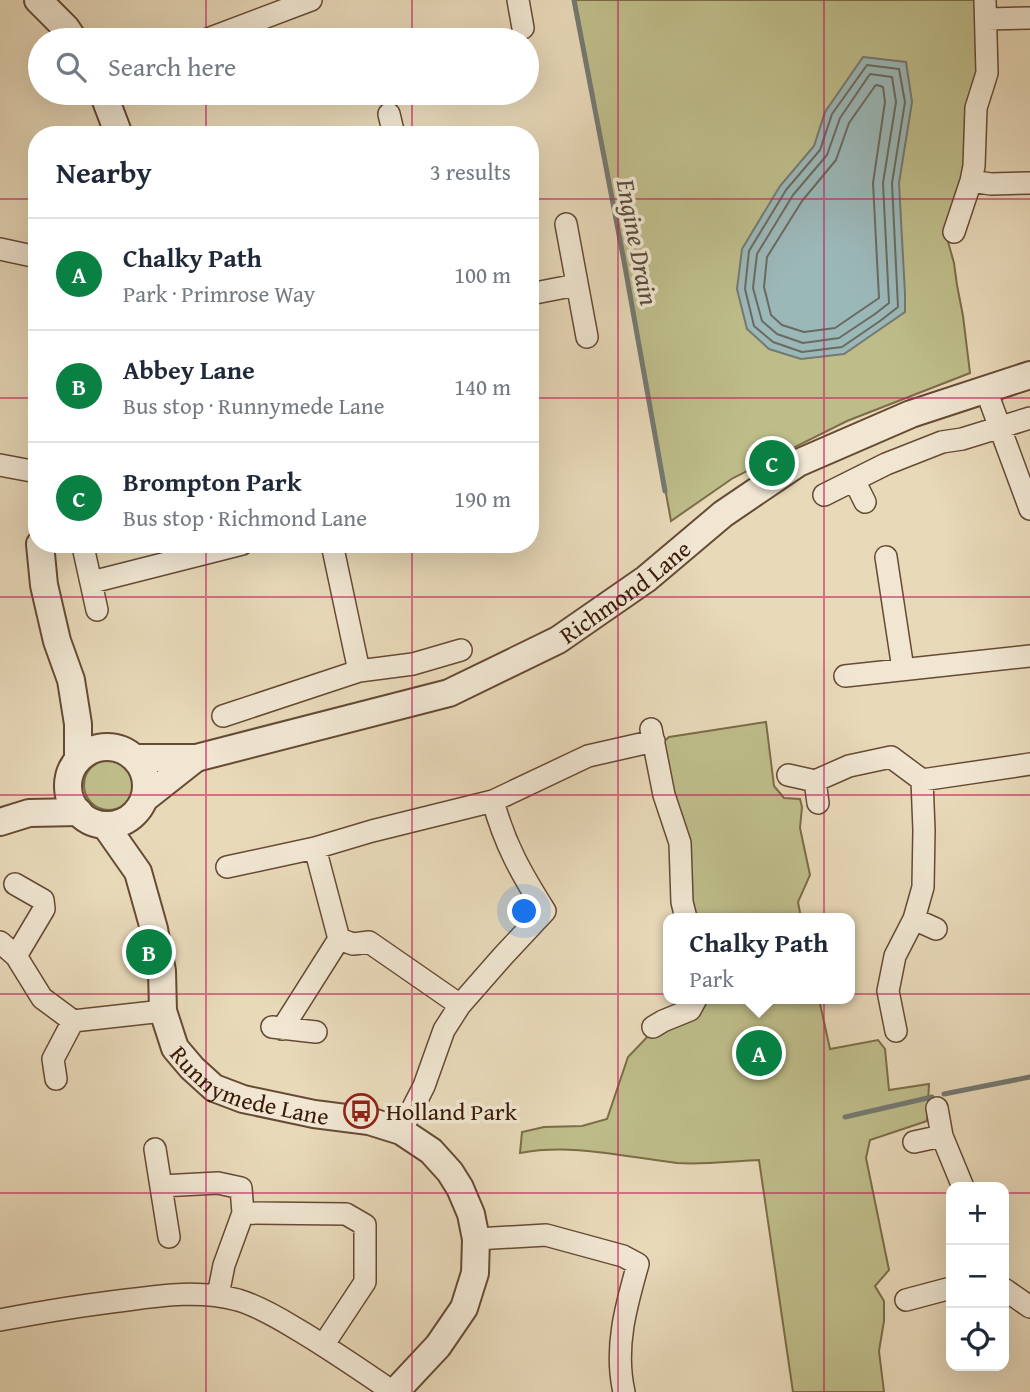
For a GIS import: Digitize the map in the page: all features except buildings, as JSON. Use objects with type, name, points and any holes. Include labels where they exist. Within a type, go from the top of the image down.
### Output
[{"type":"street","points":[[38,0],[66,28]]},
{"type":"street","points":[[237,28],[311,0]]},
{"type":"street","points":[[518,0],[523,28]]},
{"type":"street","points":[[954,232],[974,166],[976,108],[987,73],[986,10],[1030,18]]},
{"type":"street","points":[[108,105],[116,126]]},
{"type":"street","points":[[971,181],[991,184],[1030,183]]},
{"type":"street","points":[[566,224],[587,337]]},
{"type":"street","points":[[0,249],[28,255]]},
{"type":"street","points":[[539,292],[576,285]]},
{"type":"street","name":"Richmond Lane","points":[[125,753],[196,758],[449,693],[558,640],[646,579],[723,514],[798,463],[911,414],[1030,375]]},
{"type":"street","points":[[986,390],[1030,509]]},
{"type":"street","points":[[824,495],[886,464],[942,442],[978,435],[1028,419]]},
{"type":"street","points":[[0,465],[28,470]]},
{"type":"street","points":[[854,480],[865,502]]},
{"type":"street","points":[[41,553],[44,585],[57,641],[71,680],[98,729],[125,753],[144,770],[147,785],[140,806],[122,822],[105,825],[91,821],[79,813],[71,800],[68,786],[71,771],[78,759],[95,748],[125,753]]},
{"type":"street","points":[[85,553],[97,610]]},
{"type":"street","points":[[92,582],[206,553]]},
{"type":"street","points":[[334,553],[359,671]]},
{"type":"street","points":[[886,557],[903,669]]},
{"type":"street","points":[[223,716],[359,671],[413,664],[461,650]]},
{"type":"street","points":[[845,676],[1030,656]]},
{"type":"street","points":[[71,680],[78,724],[78,759]]},
{"type":"street","points":[[227,867],[315,848],[493,801],[588,756],[653,734],[664,795],[680,843],[685,913]]},
{"type":"street","points":[[788,775],[816,781],[849,766],[891,757],[922,780],[1030,764]]},
{"type":"street","name":"Richmond Lane","points":[[140,806],[196,758]]},
{"type":"street","points":[[896,1031],[888,991],[895,956],[914,919],[923,887],[922,780]]},
{"type":"street","points":[[816,781],[818,803]]},
{"type":"street","points":[[29,813],[68,786]]},
{"type":"street","points":[[401,1131],[424,1086],[444,1030],[460,1005],[545,911],[521,873],[501,831],[493,801]]},
{"type":"street","name":"Runnymede Lane","points":[[140,806],[138,872],[154,929],[162,971],[163,1011],[175,1048],[214,1088],[243,1099],[314,1114],[369,1121],[401,1131],[431,1151],[460,1188],[471,1214],[476,1239],[475,1273],[464,1308],[438,1346],[394,1392]]},
{"type":"street","points":[[0,822],[29,813],[79,813]]},
{"type":"street","name":"Runnymede Lane","points":[[105,825],[138,872]]},
{"type":"street","points":[[315,848],[339,939],[277,1028],[316,1032]]},
{"type":"street","points":[[15,884],[43,900],[44,909],[8,949],[42,998],[73,1021],[163,1011]]},
{"type":"street","points":[[914,919],[936,929]]},
{"type":"street","points":[[339,939],[353,944],[369,942],[460,1005]]},
{"type":"street","points":[[653,1027],[690,1010],[693,1004]]},
{"type":"street","points":[[55,1079],[53,1059],[73,1021]]},
{"type":"street","points":[[937,1108],[942,1136],[961,1182]]},
{"type":"street","points":[[914,1142],[942,1136]]},
{"type":"street","points":[[155,1149],[169,1237]]},
{"type":"street","points":[[162,1186],[218,1183],[241,1188],[243,1213],[224,1265],[218,1295]]},
{"type":"street","points":[[243,1213],[346,1214],[365,1225],[365,1282],[324,1345]]},
{"type":"street","points":[[476,1239],[546,1235],[623,1256],[638,1264],[621,1331],[620,1373],[624,1392]]},
{"type":"street","points":[[900,1304],[946,1290]]},
{"type":"street","points":[[1009,1292],[1030,1307]]},
{"type":"street","points":[[0,1320],[88,1304],[148,1297],[188,1293],[218,1295],[260,1308],[324,1345],[394,1392]]},
{"type":"shaded area","points":[[574,0],[985,0],[974,166],[945,231],[954,263],[970,373],[847,421],[733,478],[671,521]]},
{"type":"shaded area","points":[[766,722],[774,786],[784,798],[800,799],[802,807],[800,828],[810,875],[798,902],[800,913],[690,913],[661,744],[669,737]]},
{"type":"shaded area","points":[[109,760],[127,767],[134,785],[127,803],[109,810],[91,803],[84,785],[91,767]]},
{"type":"shaded area","points":[[692,1004],[820,1004],[830,1049],[878,1040],[885,1049],[889,1090],[929,1084],[927,1121],[870,1140],[866,1158],[889,1270],[875,1286],[884,1301],[879,1351],[884,1392],[793,1392],[759,1160],[677,1163],[579,1150],[520,1153],[522,1132],[544,1127],[582,1126],[607,1119],[628,1057],[652,1032]]},
{"type":"water","points":[[863,57],[906,62],[912,102],[899,183],[905,312],[844,354],[801,359],[769,349],[747,329],[737,289],[742,249],[780,186],[814,146],[825,112]]},
{"type":"waterway","name":"Engine Drain","points":[[574,0],[665,491]]},
{"type":"waterway","points":[[944,1094],[1030,1077]]},
{"type":"waterway","points":[[845,1117],[932,1097]]},
{"type":"place","name":"Brompton Park","points":[[772,463]]},
{"type":"place","name":"Abbey Lane","points":[[149,952]]},
{"type":"place","name":"Chalky Path","points":[[759,1053]]},
{"type":"place","name":"Holland Park","points":[[361,1111]]}]
